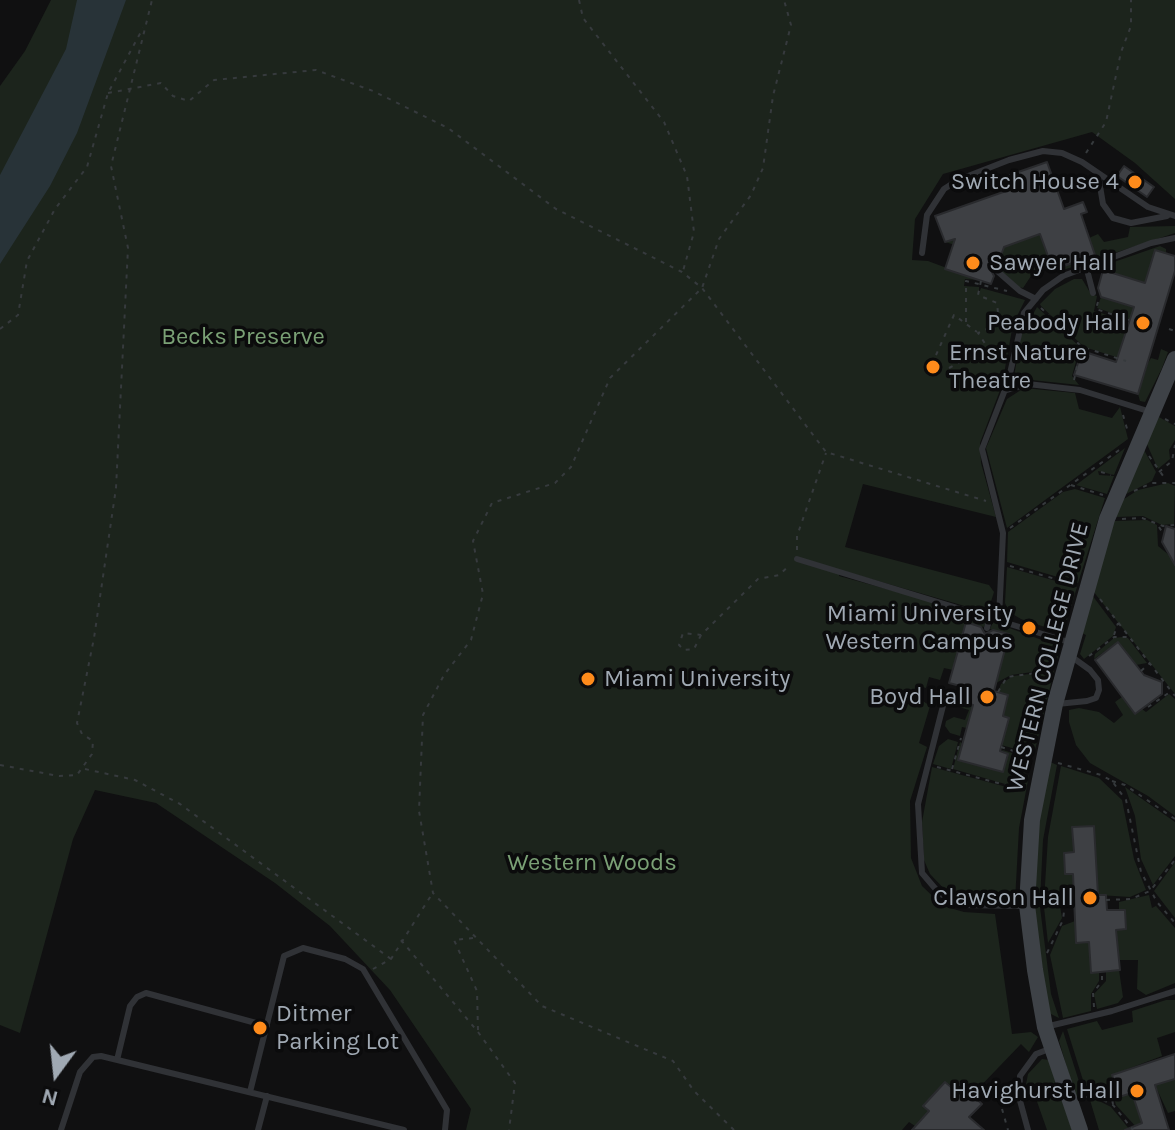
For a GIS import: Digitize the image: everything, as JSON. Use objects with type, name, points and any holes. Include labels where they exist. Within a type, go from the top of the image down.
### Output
[{"type":"street","name":"WESTERN COLLEGE DRIVE","points":[[1080,1130],[1078,1099],[1045,1027],[1027,905],[1032,820],[1055,704],[1074,649],[1107,519],[1175,359]]},
{"type":"lane","points":[[922,253],[927,215],[944,189],[958,180],[1043,151],[1062,153],[1082,162],[1148,207],[1173,216]]},
{"type":"lane","points":[[1098,173],[1103,204],[1113,218],[1131,223],[1173,216]]},
{"type":"lane","points":[[999,618],[1003,533],[999,505],[982,449],[985,434],[1006,390],[1018,328],[1035,300],[1063,276],[1175,238]]},
{"type":"lane","points":[[1086,266],[1093,293]]},
{"type":"lane","points":[[996,270],[1035,300]]},
{"type":"lane","points":[[1006,390],[1028,384],[1080,390],[1151,412]]},
{"type":"lane","points":[[797,559],[867,583],[999,618],[1074,649],[1098,680],[1096,698],[1055,704]]},
{"type":"lane","points":[[987,628],[990,616]]},
{"type":"lane","points":[[945,698],[917,816],[919,862],[929,884],[962,905],[1011,908],[1027,905]]},
{"type":"lane","points":[[250,1092],[284,956],[293,949],[303,948],[345,959],[366,974],[447,1110],[445,1130]]},
{"type":"lane","points":[[1045,1027],[1097,1016],[1175,991]]},
{"type":"lane","points":[[117,1060],[130,1006],[137,997],[146,993],[267,1026]]},
{"type":"lane","points":[[1028,1130],[1019,1097],[1020,1076],[1036,1054],[1052,1048]]},
{"type":"lane","points":[[61,1130],[85,1064],[93,1057],[117,1060],[404,1130]]},
{"type":"lane","points":[[258,1130],[267,1096]]},
{"type":"path","points":[[0,765],[59,776],[77,775],[92,754],[93,741],[82,734],[77,723],[94,638],[116,488],[128,248],[111,166],[152,0]]},
{"type":"path","points":[[579,0],[583,18],[664,122],[687,176],[694,232],[682,272]]},
{"type":"path","points":[[734,1130],[694,1091],[673,1061],[542,1006],[433,893],[419,811],[423,715],[444,675],[471,640],[483,594],[473,541],[492,503],[555,483],[571,467],[610,378],[702,288],[719,239],[751,195],[763,168],[773,96],[791,25],[784,0]]},
{"type":"path","points":[[1082,162],[1092,138],[1106,122],[1121,52],[1131,26],[1131,0]]},
{"type":"path","points":[[0,329],[18,315],[27,261],[55,209],[87,167],[108,93],[146,23]]},
{"type":"path","points":[[108,93],[161,83],[173,96],[189,101],[214,80],[316,70],[373,91],[448,128],[556,209],[682,272],[702,288],[826,452],[999,505]]},
{"type":"path","points":[[966,322],[966,281],[981,283],[1035,300],[1082,347],[1126,361]]},
{"type":"path","points":[[981,283],[978,295],[994,302],[1000,309],[999,324]]},
{"type":"path","points":[[1093,293],[1100,296],[1096,309],[1129,320]]},
{"type":"path","points":[[936,355],[954,315],[978,333],[988,348],[949,368]]},
{"type":"path","points":[[978,333],[999,324],[1018,328]]},
{"type":"path","points":[[1169,329],[1175,331]]},
{"type":"path","points":[[1079,385],[1073,376],[1082,347]]},
{"type":"path","points":[[1003,533],[1129,442],[1120,402]]},
{"type":"path","points":[[1158,473],[1172,461],[1175,445]]},
{"type":"path","points":[[1145,446],[1158,473],[1167,481]]},
{"type":"path","points":[[701,635],[683,633],[679,645],[684,650],[694,649],[701,635],[758,579],[779,575],[797,559],[797,536],[826,452]]},
{"type":"path","points":[[1101,472],[1116,476]]},
{"type":"path","points":[[1131,493],[1152,483],[1175,483]]},
{"type":"path","points":[[1070,485],[1107,496]]},
{"type":"path","points":[[1107,519],[1142,518],[1159,525],[1174,525]]},
{"type":"path","points":[[1159,525],[1160,533],[1164,535]]},
{"type":"path","points":[[1002,563],[1080,586]]},
{"type":"path","points":[[1096,594],[1175,696]]},
{"type":"path","points":[[1114,637],[1118,623]]},
{"type":"path","points":[[1074,649],[1114,637],[1129,637]]},
{"type":"path","points":[[1141,671],[1150,663]]},
{"type":"path","points":[[998,692],[1007,677],[1056,670]]},
{"type":"path","points":[[1148,707],[1171,691]]},
{"type":"path","points":[[951,771],[961,738]]},
{"type":"path","points":[[1001,747],[1035,757]]},
{"type":"path","points":[[928,764],[1013,787],[1030,773],[1018,752]]},
{"type":"path","points":[[1049,761],[1135,791],[1175,819]]},
{"type":"path","points":[[84,769],[135,780],[180,804],[391,959]]},
{"type":"path","points":[[1112,781],[1132,815],[1135,847],[1150,891],[1175,923]]},
{"type":"path","points":[[1106,900],[1131,899],[1150,891],[1175,860]]},
{"type":"path","points":[[366,974],[391,959],[433,893]]},
{"type":"path","points":[[1047,953],[1063,920],[1065,903]]},
{"type":"path","points":[[1027,905],[1074,903]]},
{"type":"path","points":[[474,938],[454,940],[477,991],[478,1032]]},
{"type":"path","points":[[401,940],[478,1032],[515,1083],[509,1130]]},
{"type":"path","points":[[1097,1016],[1093,993],[1102,981],[1102,972]]},
{"type":"path","points":[[1078,1099],[1115,1088]]},
{"type":"path","points":[[1109,1089],[1113,1105],[1133,1130]]},
{"type":"path","points":[[1078,1099],[1097,1097],[1113,1105]]},
{"type":"path","points":[[1002,1109],[1008,1130]]},
{"type":"green space","name":"Miami University","points":[[51,0],[1175,0],[1175,199],[1135,163],[1092,132],[943,174],[915,219],[912,260],[928,261],[979,280],[965,279],[964,286],[979,287],[979,293],[981,288],[1025,300],[1013,324],[1002,385],[980,443],[981,463],[996,517],[863,484],[845,547],[989,585],[994,592],[989,608],[982,611],[840,570],[839,576],[982,615],[986,621],[984,627],[966,623],[953,670],[944,668],[940,680],[929,677],[926,688],[919,686],[916,696],[930,706],[919,743],[927,747],[910,801],[911,858],[922,886],[943,906],[964,912],[995,914],[1012,1034],[1031,1032],[1038,1037],[1029,1052],[1021,1044],[972,1095],[945,1082],[923,1106],[929,1111],[915,1126],[909,1122],[902,1130],[466,1130],[471,1109],[390,990],[330,926],[275,883],[156,803],[95,790],[73,839],[20,1033],[0,1025],[0,86],[25,51]]},
{"type":"green space","points":[[1175,226],[1175,233],[1060,271],[1057,268],[1095,255],[1089,238],[1098,234],[1104,242],[1128,237],[1130,227]]},
{"type":"green space","points":[[973,232],[1040,234],[1052,265],[1035,270],[1023,288],[1019,287],[997,268],[1000,258],[945,242]]},
{"type":"green space","points":[[1160,246],[1166,249],[1166,253],[1155,250],[1145,283],[1113,273],[1114,262]]},
{"type":"green space","points":[[1074,279],[1082,279],[1091,294],[1097,296],[1094,311],[1128,321],[1121,347],[1129,350],[1126,360],[1084,347],[1041,306],[1055,289]]},
{"type":"green space","points":[[1101,297],[1135,308],[1132,320],[1097,308]]},
{"type":"green space","points":[[1037,307],[1080,347],[1072,376],[1079,385],[1022,379],[1013,382],[1021,336]]},
{"type":"green space","points":[[1161,349],[1168,352],[1162,368],[1145,402],[1140,401],[1138,394],[1148,363],[1151,358],[1158,360]]},
{"type":"green space","points":[[1024,388],[1075,393],[1079,409],[1112,418],[1120,407],[1128,439],[1007,528],[986,448],[1007,399]]},
{"type":"green space","points":[[1159,417],[1175,426],[1175,440],[1169,450],[1170,459],[1158,469],[1146,442]]},
{"type":"green space","points":[[1125,448],[1114,475],[1098,471],[1099,475],[1114,476],[1107,494],[1076,485]]},
{"type":"green space","points":[[1143,448],[1156,472],[1152,481],[1124,495]]},
{"type":"green space","points":[[1168,483],[1175,486],[1174,524],[1162,525],[1143,516],[1116,517],[1121,501],[1138,490]]},
{"type":"green space","points":[[1075,489],[1105,498],[1078,583],[1007,562],[1008,532],[1063,492]]},
{"type":"green space","points":[[1147,520],[1157,525],[1158,546],[1175,560],[1175,694],[1093,591],[1114,521]]},
{"type":"green space","points":[[1007,567],[1077,587],[1063,633],[1009,612],[1005,603]]},
{"type":"green space","points":[[1092,595],[1116,627],[1113,636],[1084,659],[1080,654],[1086,635],[1082,633]]},
{"type":"green space","points":[[993,622],[1061,647],[1054,669],[1011,675],[996,683],[1009,634],[990,629]]},
{"type":"green space","points":[[1114,638],[1128,638],[1147,663],[1136,665],[1118,642],[1094,659],[1095,654]]},
{"type":"green space","points":[[1054,671],[1034,754],[1001,745],[1008,718],[1003,716],[1008,695],[998,692],[1001,684],[1013,676]]},
{"type":"green space","points":[[963,687],[968,688],[973,705],[967,728],[962,727],[960,736],[950,733],[945,726],[946,721],[954,717],[965,720],[969,710],[959,707],[956,701]]},
{"type":"green space","points":[[1169,694],[1175,699],[1175,816],[1148,796],[1090,763],[1076,745],[1069,722],[1069,710],[1079,708],[1099,712],[1114,723],[1123,715],[1115,702],[1122,697],[1135,714],[1142,709],[1146,712]]},
{"type":"green space","points":[[948,739],[958,742],[951,769],[933,764],[939,746]]},
{"type":"green space","points":[[960,742],[1003,771],[1008,754],[1000,749],[1012,753],[1011,759],[1021,762],[1027,772],[1012,786],[953,769]]},
{"type":"green space","points":[[1050,762],[1057,765],[1043,840],[1040,901],[1032,901],[1036,833]]},
{"type":"green space","points":[[1061,766],[1099,778],[1122,800],[1134,859],[1146,890],[1130,897],[1098,895],[1094,826],[1073,827],[1074,852],[1064,853],[1065,874],[1073,874],[1073,889],[1063,889],[1059,901],[1044,901],[1048,837]]},
{"type":"green space","points":[[932,767],[1014,789],[1029,775],[1019,828],[1015,901],[976,901],[949,894],[930,874],[924,860],[922,822]]},
{"type":"green space","points":[[1125,787],[1175,822],[1175,856],[1153,885],[1141,859],[1135,816]]},
{"type":"green space","points":[[1175,862],[1175,918],[1154,891]]},
{"type":"green space","points":[[1149,895],[1152,908],[1156,906],[1175,928],[1175,983],[1146,995],[1137,989],[1138,960],[1119,960],[1114,930],[1126,929],[1125,910],[1119,910],[1119,902]]},
{"type":"green space","points":[[1060,906],[1062,918],[1048,943],[1044,907]]},
{"type":"green space","points":[[1033,907],[1040,907],[1051,994],[1059,1018],[1049,1013]]},
{"type":"green space","points":[[1075,921],[1077,943],[1089,942],[1091,973],[1099,973],[1099,981],[1091,994],[1091,1011],[1063,1018],[1050,955],[1062,926]]},
{"type":"green space","points":[[1106,970],[1119,970],[1123,997],[1118,1003],[1097,1009],[1094,994],[1106,981]]},
{"type":"green space","points":[[1175,1000],[1175,1032],[1157,1038],[1162,1056],[1112,1075],[1115,1084],[1087,1093],[1067,1029],[1097,1021],[1102,1030],[1133,1022],[1132,1011]]},
{"type":"green space","points":[[1063,1031],[1083,1094],[1076,1098],[1059,1041]]},
{"type":"green space","points":[[1042,1059],[1049,1060],[1072,1130],[1047,1130],[1034,1093],[1024,1095],[1028,1074]]},
{"type":"green space","points":[[1175,1079],[1175,1111],[1168,1113],[1155,1085]]},
{"type":"green space","points":[[1117,1090],[1119,1097],[1133,1092],[1142,1123],[1136,1125],[1138,1129],[1116,1105],[1112,1092]]},
{"type":"green space","points":[[1095,1099],[1111,1107],[1130,1130],[1099,1130],[1090,1100]]},
{"type":"shaded area","points":[[77,0],[126,0],[77,133],[50,186],[0,264],[0,175],[66,49]]},
{"type":"building","points":[[1047,162],[1064,209],[1083,202],[1087,212],[1081,214],[1095,255],[1053,270],[1040,234],[1004,247],[998,264],[990,268],[994,276],[991,284],[945,269],[955,239],[945,242],[935,216],[1006,191],[1001,178]]},
{"type":"building","name":"Switch House 4","points":[[1124,166],[1154,187],[1147,197],[1117,176]]},
{"type":"building","name":"Peabody Hall","points":[[1155,250],[1175,256],[1175,271],[1138,394],[1074,375],[1082,351],[1116,362],[1134,307],[1101,297],[1098,288],[1103,270],[1145,283]]},
{"type":"building","points":[[1166,526],[1175,529],[1175,565],[1162,542]]},
{"type":"building","name":"Boyd Hall","points":[[966,622],[981,627],[985,634],[993,630],[1009,634],[994,691],[1008,695],[1003,716],[1009,718],[1000,751],[1008,754],[1003,772],[958,760],[973,705],[964,703],[968,688],[949,683]]},
{"type":"building","points":[[1118,642],[1144,675],[1162,682],[1162,694],[1135,714],[1095,660]]},
{"type":"building","name":"Clawson Hall","points":[[1094,826],[1098,895],[1106,895],[1107,910],[1125,910],[1126,929],[1116,930],[1120,970],[1091,973],[1089,942],[1076,943],[1073,874],[1065,874],[1064,853],[1074,852],[1072,827]]},
{"type":"building","name":"Havighurst Hall","points":[[1175,1054],[1175,1079],[1155,1085],[1169,1130],[1125,1130],[1142,1123],[1132,1093],[1119,1097],[1112,1075]]},
{"type":"building","points":[[957,1081],[982,1104],[969,1117],[984,1130],[912,1130],[929,1111],[923,1106],[945,1082],[951,1087]]},
{"type":"place","name":"Switch House 4","points":[[1135,182]]},
{"type":"place","name":"Sawyer Hall","points":[[973,263]]},
{"type":"place","name":"Peabody Hall","points":[[1143,323]]},
{"type":"place","name":"Ernst Nature Theatre","points":[[933,367]]},
{"type":"place","name":"Miami University Western Campus","points":[[1029,628]]},
{"type":"place","name":"Miami University","points":[[588,679]]},
{"type":"place","name":"Boyd Hall","points":[[987,697]]},
{"type":"place","name":"Clawson Hall","points":[[1090,898]]},
{"type":"place","name":"Ditmer Parking Lot","points":[[260,1028]]},
{"type":"place","name":"Havighurst Hall","points":[[1137,1091]]},
{"type":"park label","name":"Becks Preserve","points":[[243,337]]},
{"type":"park label","name":"Western Woods","points":[[592,863]]}]
